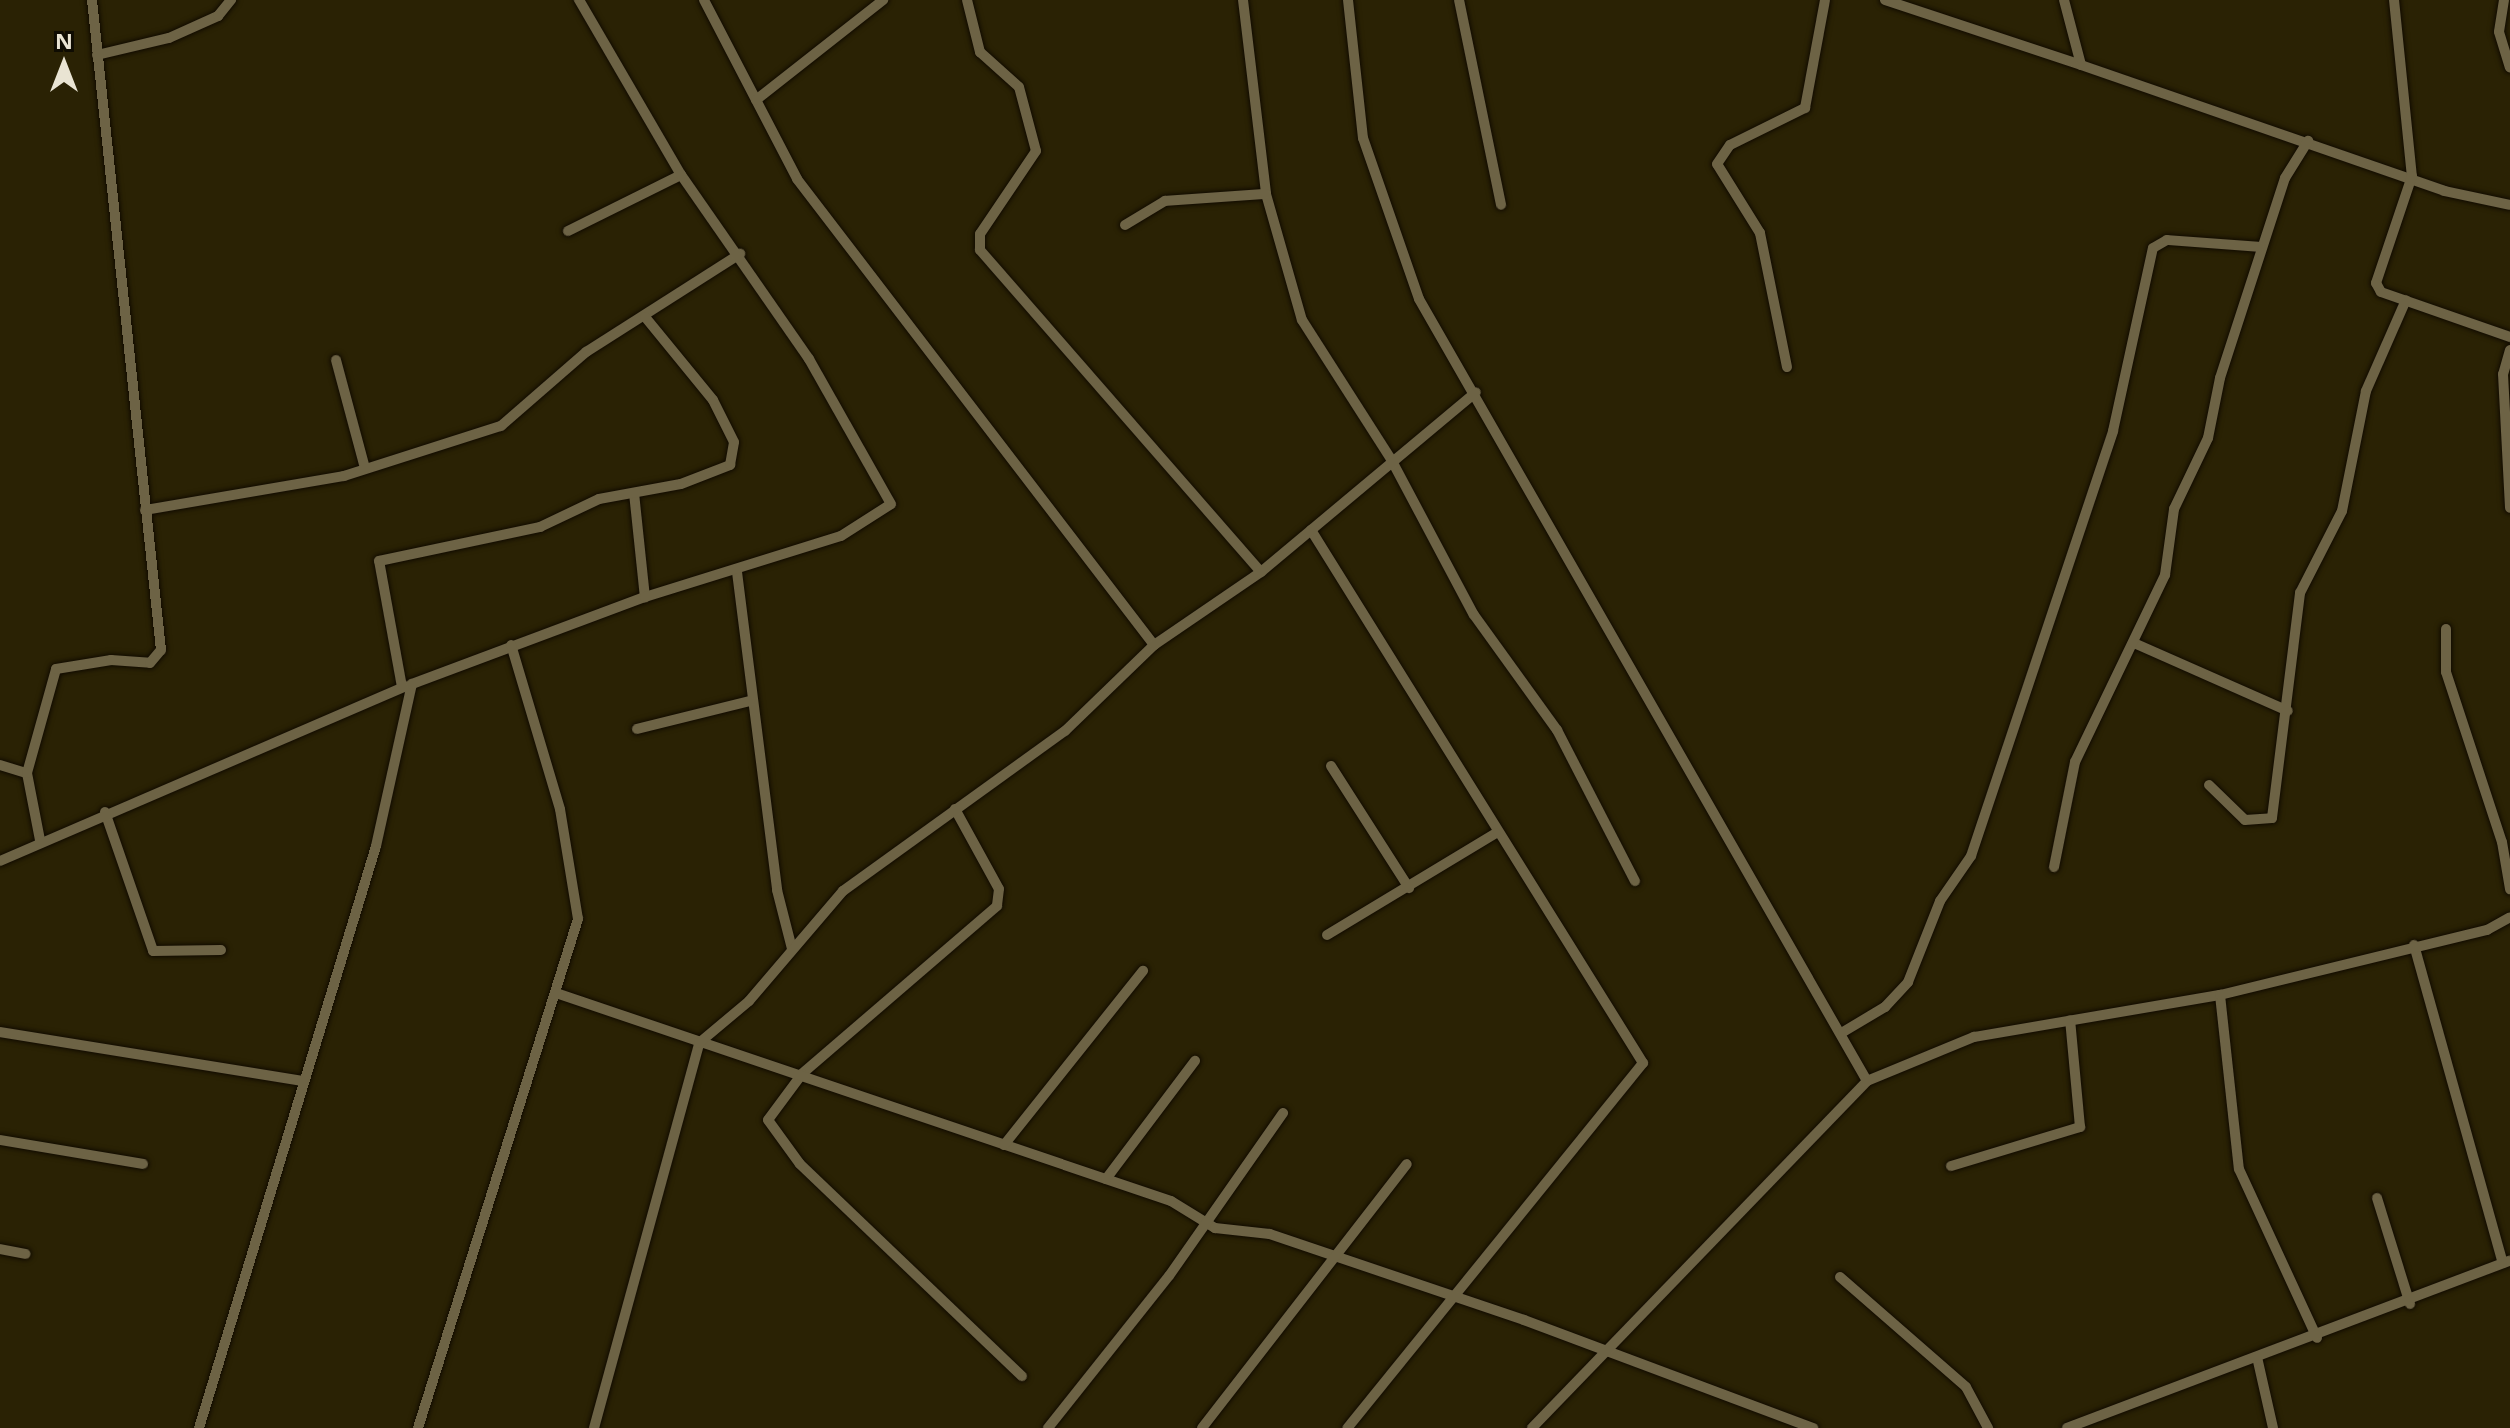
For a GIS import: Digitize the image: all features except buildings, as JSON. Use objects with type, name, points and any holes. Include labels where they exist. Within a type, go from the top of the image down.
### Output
[{"type":"street","points":[[40,840],[27,773],[56,669],[111,660],[150,663],[160,655],[92,0]]},
{"type":"street","points":[[97,55],[169,38],[218,16],[231,0]]},
{"type":"street","points":[[0,861],[105,812],[511,645],[645,597],[737,572],[841,536],[891,504],[740,254],[681,175],[579,0]]},
{"type":"street","points":[[704,0],[797,179],[1154,645]]},
{"type":"street","points":[[756,100],[883,0]]},
{"type":"street","points":[[967,0],[980,52],[1019,87],[1036,151],[980,234],[980,250],[1261,572]]},
{"type":"street","points":[[1243,0],[1266,194],[1302,320],[1392,461],[1474,615],[1557,730],[1635,881]]},
{"type":"street","points":[[1348,0],[1363,138],[1389,224],[1419,299],[1476,392],[1734,858],[1843,1032],[1867,1081]]},
{"type":"street","points":[[1459,0],[1501,205]]},
{"type":"street","points":[[1787,367],[1760,233],[1717,164],[1730,145],[1805,108],[1825,0]]},
{"type":"street","points":[[1885,0],[2412,176],[2510,205]]},
{"type":"street","points":[[2064,0],[2081,65]]},
{"type":"street","points":[[2394,0],[2412,176],[2375,277],[2381,292],[2510,337]]},
{"type":"street","points":[[2504,0],[2499,32],[2510,67]]},
{"type":"street","points":[[2054,867],[2075,762],[2102,696],[2134,643],[2165,575],[2174,509],[2208,438],[2260,247],[2308,141]]},
{"type":"street","points":[[568,231],[681,175]]},
{"type":"street","points":[[1125,225],[1165,201],[1266,194]]},
{"type":"street","points":[[1843,1032],[1885,1007],[1908,982],[1940,901],[1971,856],[2113,431],[2153,248],[2167,240],[2260,247]]},
{"type":"street","points":[[145,510],[365,468],[501,426],[586,352],[740,254]]},
{"type":"street","points":[[2209,785],[2245,820],[2267,824],[2288,711],[2300,593],[2342,511],[2366,391],[2406,300]]},
{"type":"street","points":[[199,1428],[376,846],[407,686],[379,561],[540,527],[599,499],[717,474],[736,455],[705,387],[645,317]]},
{"type":"street","points":[[2510,350],[2503,374],[2510,508]]},
{"type":"street","points":[[336,360],[365,468]]},
{"type":"street","points":[[594,1428],[699,1043],[749,1001],[843,891],[1065,731],[1154,645],[1261,572],[1476,392]]},
{"type":"street","points":[[634,493],[645,597]]},
{"type":"street","points":[[1311,530],[1496,833],[1590,969],[1643,1063],[1347,1428]]},
{"type":"street","points":[[737,572],[750,701],[792,949]]},
{"type":"street","points":[[2446,629],[2446,672],[2510,889]]},
{"type":"street","points":[[2134,643],[2288,711]]},
{"type":"street","points":[[418,1428],[559,994],[578,890],[511,645]]},
{"type":"street","points":[[637,729],[750,701]]},
{"type":"street","points":[[0,765],[27,773]]},
{"type":"street","points":[[1331,766],[1409,888]]},
{"type":"street","points":[[955,809],[999,889],[997,906],[802,1074],[769,1111],[773,1132],[1022,1376]]},
{"type":"street","points":[[105,812],[153,951],[221,950]]},
{"type":"street","points":[[1327,935],[1496,833]]},
{"type":"street","points":[[1532,1428],[1602,1349],[1867,1081],[1974,1037],[2220,995],[2510,917]]},
{"type":"street","points":[[2067,1428],[2410,1304],[2506,1262],[2414,945]]},
{"type":"street","points":[[1004,1145],[1143,971]]},
{"type":"street","points":[[559,994],[1106,1179],[1205,1220],[1334,1257],[1456,1297],[1813,1428]]},
{"type":"street","points":[[2220,995],[2239,1169],[2317,1338]]},
{"type":"street","points":[[1951,1166],[2080,1127],[2070,1020]]},
{"type":"street","points":[[0,1032],[172,1054],[304,1081]]},
{"type":"street","points":[[1106,1179],[1195,1061]]},
{"type":"street","points":[[1048,1428],[1283,1113]]},
{"type":"street","points":[[0,1140],[143,1164]]},
{"type":"street","points":[[1202,1428],[1407,1164]]},
{"type":"street","points":[[2377,1198],[2410,1304]]},
{"type":"street","points":[[0,1249],[26,1254]]},
{"type":"street","points":[[1840,1277],[1966,1387],[1988,1428]]},
{"type":"street","points":[[2257,1357],[2273,1428]]}]
